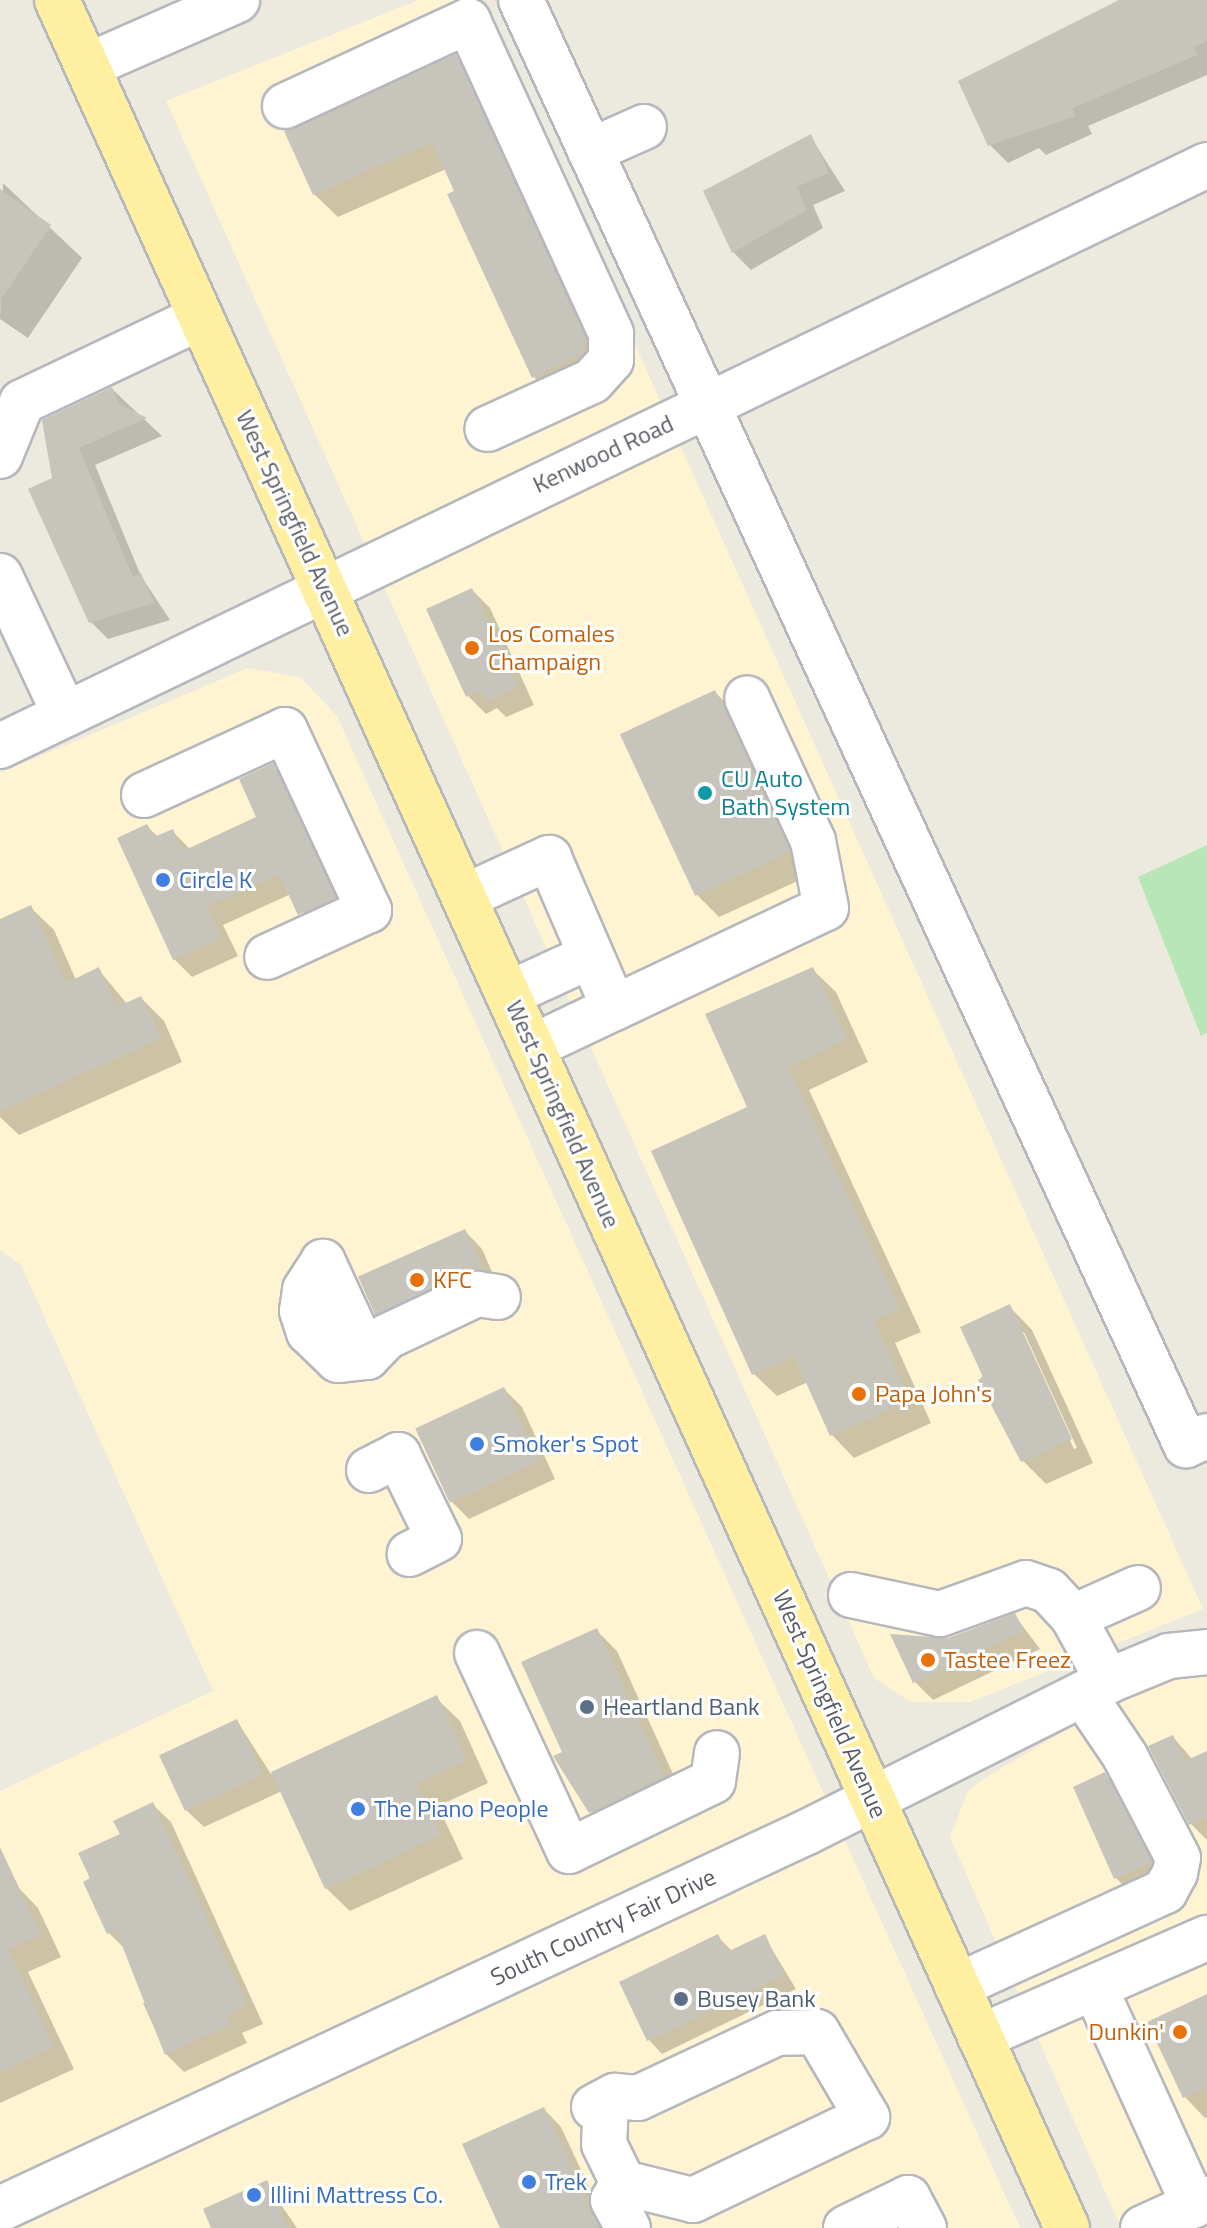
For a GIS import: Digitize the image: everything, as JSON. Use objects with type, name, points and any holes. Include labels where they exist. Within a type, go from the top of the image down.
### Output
[{"type":"main road","name":"West Springfield Avenue","points":[[57,0],[1067,2228]]},
{"type":"street","points":[[87,66],[237,0]]},
{"type":"street","points":[[521,0],[712,403],[1186,1445],[1207,1436]]},
{"type":"street","points":[[285,106],[468,21],[611,334],[611,360],[592,381],[487,429]]},
{"type":"street","points":[[590,151],[644,127]]},
{"type":"street","name":"Kenwood Road","points":[[0,746],[1207,165]]},
{"type":"street","points":[[0,456],[22,402],[201,317]]},
{"type":"street","points":[[0,576],[65,715]]},
{"type":"street","points":[[532,1047],[826,908],[813,841],[747,698]]},
{"type":"street","points":[[144,795],[285,730],[369,910],[267,957]]},
{"type":"street","points":[[464,897],[549,858],[614,1008]]},
{"type":"street","points":[[508,994],[591,956]]},
{"type":"street","points":[[323,1262],[305,1290],[309,1332],[338,1360],[367,1357],[386,1337],[477,1294],[498,1297]]},
{"type":"street","points":[[369,1470],[398,1455],[439,1539],[410,1554]]},
{"type":"street","points":[[851,1595],[940,1614],[1026,1583],[1049,1591],[1073,1617],[1095,1687],[1178,1858],[1175,1873],[1165,1891],[957,1986]]},
{"type":"street","points":[[1073,1617],[1138,1588]]},
{"type":"street","name":"South Country Fair Drive","points":[[15,2213],[1095,1687],[1169,1656],[1207,1652]]},
{"type":"street","points":[[477,1653],[569,1851],[713,1781],[717,1753]]},
{"type":"street","points":[[1101,2000],[1207,1938]]},
{"type":"street","points":[[980,2037],[1207,1965]]},
{"type":"street","points":[[1101,2000],[1200,2202],[1143,2228]]},
{"type":"street","points":[[817,2032],[867,2117],[687,2214],[623,2183],[604,2144],[600,2106],[615,2096],[638,2098],[777,2033],[817,2032]]},
{"type":"street","points":[[623,2183],[613,2200],[628,2228]]},
{"type":"street","points":[[846,2228],[908,2198],[924,2228]]},
{"type":"shaded area","points":[[419,0],[480,0],[1203,1609],[970,1702],[911,1702],[874,1678],[166,101]]},
{"type":"shaded area","points":[[248,668],[300,677],[337,716],[1020,2228],[0,2228],[0,1791],[213,1691],[21,1265],[0,1250],[0,773]]},
{"type":"shaded area","points":[[1207,1667],[1207,2228],[1121,2228],[950,1837],[968,1791],[988,1776],[1140,1686]]},
{"type":"green space","points":[[1207,845],[1207,1033],[1201,1036],[1138,877]]},
{"type":"building","points":[[1119,0],[1207,0],[1207,41],[1194,47],[1197,55],[1072,108],[1076,116],[988,146],[958,81]]},
{"type":"building","points":[[456,54],[586,339],[582,354],[532,378],[447,194],[454,191],[432,142],[313,195],[284,131]]},
{"type":"building","points":[[811,134],[829,173],[797,187],[807,210],[732,253],[703,191]]},
{"type":"building","points":[[0,189],[51,225],[0,301]]},
{"type":"building","points":[[112,387],[119,404],[147,418],[79,448],[133,577],[141,573],[154,603],[89,623],[28,489],[52,478],[42,420]]},
{"type":"building","name":"Los Comales Champaign","points":[[472,588],[518,687],[487,701],[481,690],[466,697],[426,609]]},
{"type":"building","name":"CU Auto Bath System","points":[[715,690],[790,851],[695,896],[620,734]]},
{"type":"building","name":"Circle K","points":[[273,763],[336,898],[298,915],[279,874],[207,907],[221,938],[173,960],[117,838],[147,824],[154,837],[173,829],[183,851],[256,817],[239,779]]},
{"type":"building","points":[[31,905],[66,983],[99,967],[117,1007],[141,996],[161,1038],[0,1111],[0,919]]},
{"type":"building","points":[[813,967],[847,1039],[788,1067],[900,1309],[874,1321],[910,1400],[830,1436],[794,1356],[752,1375],[651,1151],[747,1107],[705,1014]]},
{"type":"building","name":"KFC","points":[[465,1229],[483,1270],[376,1318],[358,1277]]},
{"type":"building","points":[[1010,1304],[1072,1439],[1021,1462],[978,1380],[983,1377],[960,1327]]},
{"type":"building","name":"Smoker's Spot","points":[[504,1387],[539,1461],[450,1503],[415,1428]]},
{"type":"building","points":[[1015,1613],[1024,1631],[913,1683],[890,1634],[948,1638]]},
{"type":"building","name":"Heartland Bank","points":[[597,1628],[664,1777],[589,1813],[553,1756],[562,1752],[521,1662]]},
{"type":"building","name":"The Piano People","points":[[437,1695],[467,1760],[416,1783],[441,1835],[325,1889],[271,1772]]},
{"type":"building","points":[[237,1719],[263,1774],[185,1811],[159,1755]]},
{"type":"building","points":[[1173,1735],[1185,1761],[1207,1751],[1207,1817],[1189,1825],[1148,1746]]},
{"type":"building","points":[[1105,1772],[1152,1862],[1114,1879],[1073,1787]]},
{"type":"building","points":[[153,1802],[247,2005],[226,2015],[230,2025],[165,2055],[116,1930],[107,1934],[83,1882],[90,1878],[78,1853],[120,1834],[113,1821]]},
{"type":"building","points":[[0,1847],[41,1935],[8,1950],[54,2047],[0,2072]]},
{"type":"building","name":"Busey Bank","points":[[718,1934],[727,1952],[765,1934],[784,1975],[647,2041],[619,1982]]},
{"type":"building","name":"Dunkin'","points":[[1207,1994],[1207,2088],[1183,2098],[1147,2022]]},
{"type":"building","name":"Trek","points":[[544,2107],[600,2228],[500,2228],[462,2144]]},
{"type":"building","name":"Illini Mattress Co.","points":[[267,2180],[288,2228],[211,2228],[203,2209]]},
{"type":"place","name":"Los Comales Champaign","points":[[472,648]]},
{"type":"place","name":"CU Auto Bath System","points":[[705,793]]},
{"type":"place","name":"Circle K","points":[[163,880]]},
{"type":"place","name":"KFC","points":[[417,1280]]},
{"type":"place","name":"Papa John's","points":[[859,1394]]},
{"type":"place","name":"Smoker's Spot","points":[[477,1444]]},
{"type":"place","name":"Tastee Freez","points":[[928,1660]]},
{"type":"place","name":"Heartland Bank","points":[[587,1707]]},
{"type":"place","name":"The Piano People","points":[[358,1809]]},
{"type":"place","name":"Busey Bank","points":[[681,1999]]},
{"type":"place","name":"Dunkin'","points":[[1180,2032]]},
{"type":"place","name":"Trek","points":[[529,2182]]},
{"type":"place","name":"Illini Mattress Co.","points":[[254,2195]]}]
